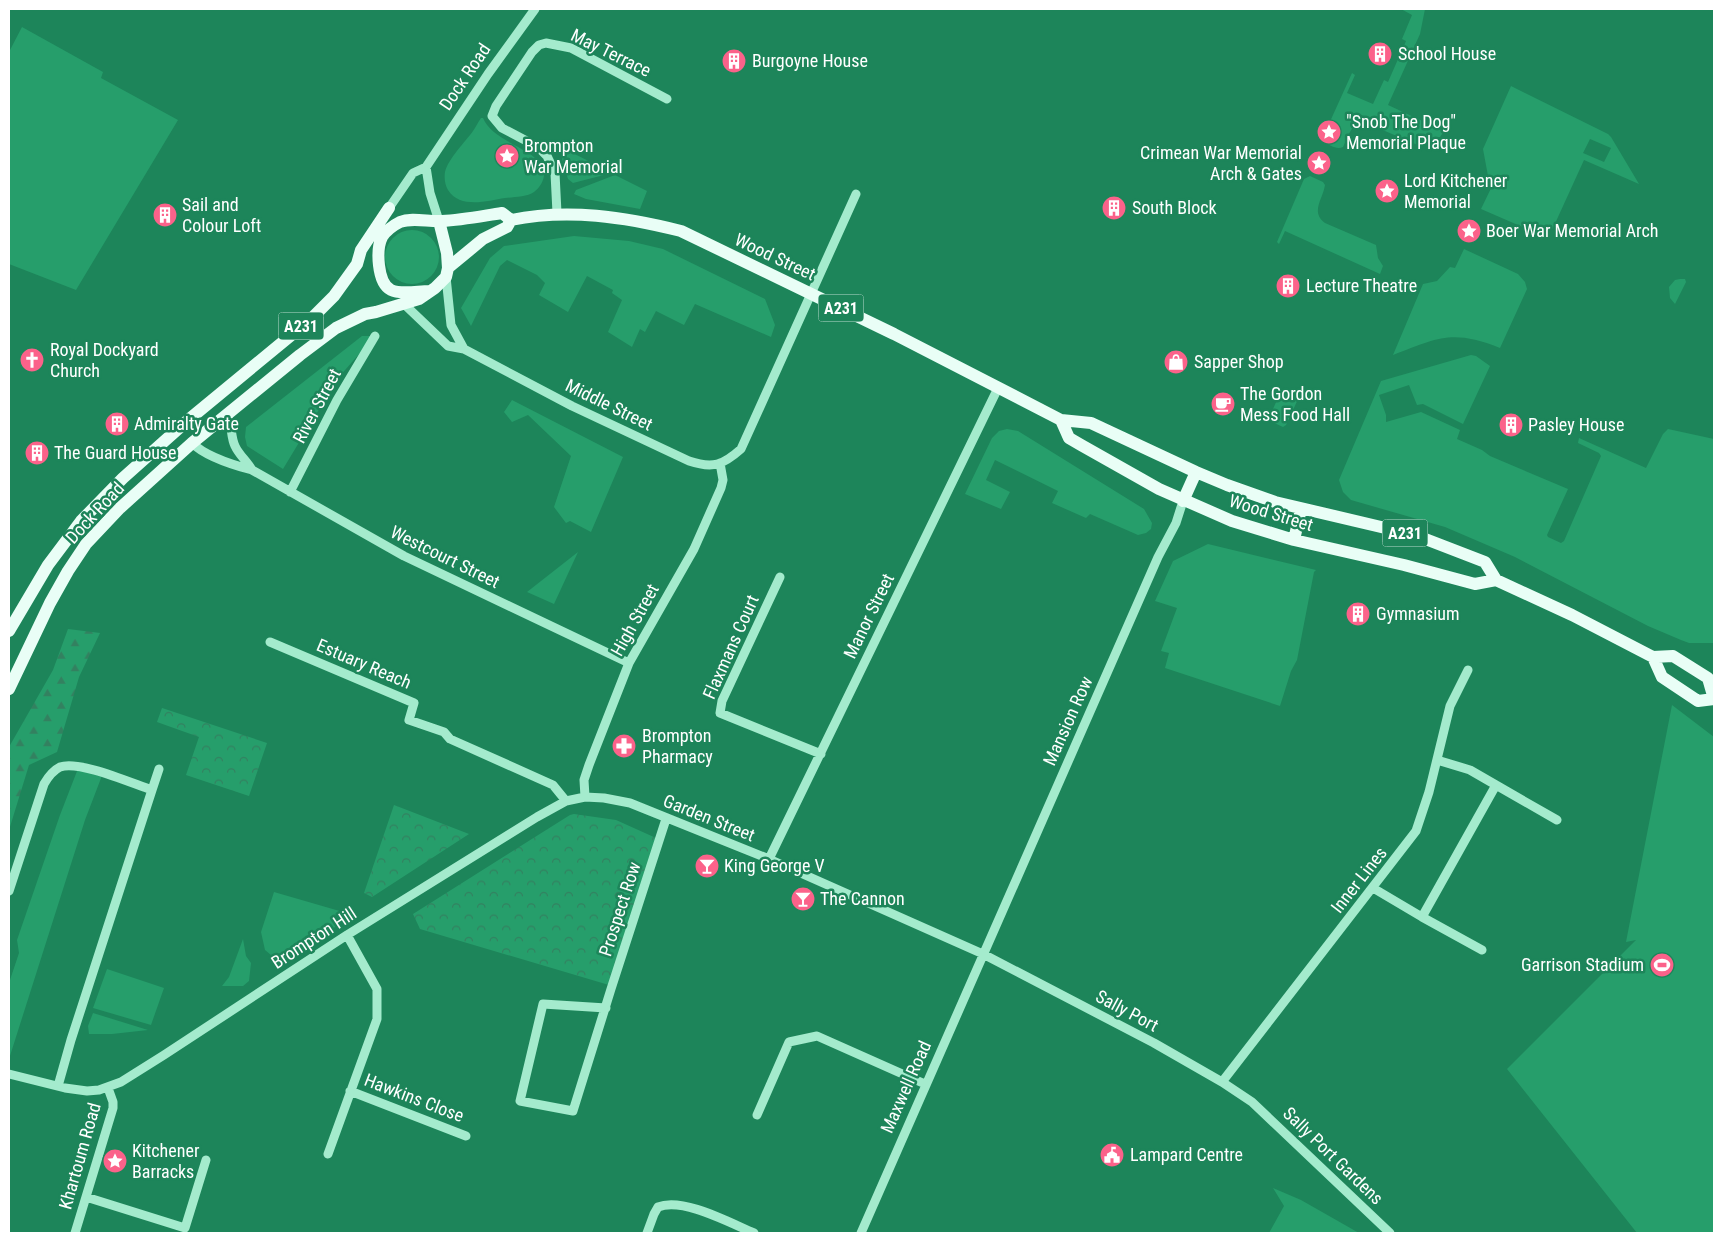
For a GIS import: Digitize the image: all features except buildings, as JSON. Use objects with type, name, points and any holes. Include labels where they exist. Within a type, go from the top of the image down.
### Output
[{"type":"main road","points":[[383,237],[400,222],[412,220],[439,221],[446,248],[447,272],[435,288],[429,291],[396,291],[386,286],[380,273],[383,237],[389,208]]},
{"type":"main road","name":"Dock Road","points":[[9,631],[48,565],[81,521],[101,500],[187,421],[312,318],[334,296],[357,264],[361,250],[389,208]]},
{"type":"main road","name":"Wood Street","points":[[439,221],[502,213],[511,220],[557,213],[617,217],[681,231],[811,293],[1061,420],[1091,423],[1227,485],[1301,509],[1396,531],[1454,549],[1485,562],[1496,580],[1572,615],[1653,658],[1673,656],[1708,678],[1714,699],[1698,701],[1662,677],[1653,658]]},
{"type":"main road","name":"Wood Street","points":[[447,272],[483,239],[507,227],[511,220]]},
{"type":"main road","name":"Dock Road","points":[[357,264],[365,260],[383,237]]},
{"type":"main road","name":"Dock Road","points":[[9,688],[12,673],[68,571],[86,544],[120,508],[192,443],[300,354],[336,328],[365,314],[418,299],[429,291]]},
{"type":"main road","name":"Wood Street","points":[[1061,420],[1069,438],[1158,489],[1232,521],[1294,540],[1404,564],[1475,584],[1496,580]]},
{"type":"main road","points":[[1183,501],[1196,472]]},
{"type":"main road","points":[[1294,540],[1301,509]]},
{"type":"street","name":"Dock Road","points":[[389,208],[413,173],[426,167],[488,74],[535,9]]},
{"type":"street","name":"May Terrace","points":[[557,213],[556,173],[547,156],[538,148],[502,128],[492,116],[496,106],[532,52],[539,45],[552,43],[571,48],[667,99]]},
{"type":"street","points":[[426,167],[430,194],[439,221]]},
{"type":"street","points":[[720,464],[741,449],[856,194]]},
{"type":"street","points":[[447,272],[451,326],[464,349]]},
{"type":"street","name":"Middle Street","points":[[404,304],[448,346],[464,349],[564,402],[689,461],[703,466],[720,464]]},
{"type":"street","name":"River Street","points":[[290,492],[337,400],[375,336]]},
{"type":"street","name":"Manor Street","points":[[769,859],[998,388]]},
{"type":"street","name":"Westcourt Street","points":[[226,415],[230,422],[235,447],[252,470]]},
{"type":"street","name":"Westcourt Street","points":[[192,443],[201,450],[229,464],[252,470],[404,556],[629,663]]},
{"type":"street","name":"High Street","points":[[585,797],[584,780],[629,663],[694,549],[722,485],[720,464]]},
{"type":"street","name":"Mansion Row","points":[[983,954],[1154,566],[1176,523],[1183,501]]},
{"type":"street","name":"Flaxmans Court","points":[[780,577],[722,701],[720,713],[820,754]]},
{"type":"street","name":"Estuary Reach","points":[[270,642],[414,704],[409,720],[444,732],[450,740],[553,786],[566,801]]},
{"type":"street","name":"Inner Lines","points":[[1222,1082],[1416,832],[1429,792],[1450,706],[1468,670]]},
{"type":"street","points":[[1437,760],[1470,770],[1557,820]]},
{"type":"street","points":[[9,891],[44,784],[50,774],[59,768],[71,765],[83,766],[152,790]]},
{"type":"street","points":[[58,1086],[71,1040],[159,770]]},
{"type":"street","points":[[1422,917],[1496,786]]},
{"type":"street","name":"Garden Street","points":[[585,797],[604,798],[630,803],[769,859],[983,954]]},
{"type":"street","name":"Brompton Hill","points":[[9,1074],[87,1091],[108,1088],[164,1056],[347,935],[566,801],[585,797]]},
{"type":"street","name":"Prospect Row","points":[[606,1008],[543,1004],[520,1101],[574,1111],[666,819]]},
{"type":"street","points":[[1373,888],[1482,950]]},
{"type":"street","name":"Hawkins Close","points":[[328,1154],[377,1018],[378,989],[347,935]]},
{"type":"street","name":"Sally Port","points":[[983,954],[1154,1043],[1222,1082],[1252,1102]]},
{"type":"street","name":"Maxwell Road","points":[[861,1233],[983,954]]},
{"type":"street","points":[[757,1115],[788,1042],[817,1036],[925,1084]]},
{"type":"street","name":"Khartoum Road","points":[[75,1233],[113,1104],[108,1088]]},
{"type":"street","name":"Hawkins Close","points":[[350,1091],[466,1136]]},
{"type":"street","name":"Sally Port Gardens","points":[[1252,1102],[1390,1233]]},
{"type":"street","points":[[86,1197],[184,1231],[206,1160]]},
{"type":"street","points":[[647,1233],[658,1207],[675,1204],[700,1211],[754,1233]]},
{"type":"green space","points":[[1401,9],[1425,9],[1420,34],[1388,105],[1444,131],[1440,137],[1430,139],[1420,146],[1364,122],[1359,123],[1353,128],[1343,147],[1335,148],[1324,142],[1323,137],[1352,73],[1355,75],[1347,93],[1373,104],[1384,80],[1388,82],[1406,41],[1402,39],[1412,15]]},
{"type":"green space","points":[[22,27],[103,72],[101,78],[178,120],[76,290],[9,264],[9,52]]},
{"type":"green space","points":[[1511,86],[1608,134],[1639,184],[1584,160],[1553,228],[1550,231],[1539,234],[1481,209],[1495,180],[1488,176],[1483,149]],"holes":[[[1590,139],[1611,148],[1604,162],[1583,153]]]},
{"type":"green space","points":[[481,118],[497,134],[535,158],[541,164],[544,178],[534,192],[528,195],[482,202],[467,202],[459,200],[448,190],[445,179],[447,167]]},
{"type":"green space","points":[[562,149],[607,172],[604,175],[573,183],[568,179],[560,152]]},
{"type":"green space","points":[[615,175],[647,191],[640,209],[586,199],[574,194],[576,190]]},
{"type":"green space","points":[[1310,176],[1323,182],[1325,185],[1318,210],[1321,219],[1325,223],[1376,245],[1378,258],[1383,266],[1380,274],[1285,231],[1279,244],[1277,242],[1304,179]]},
{"type":"green space","points":[[412,230],[422,232],[431,238],[437,247],[439,257],[437,267],[431,276],[422,282],[412,284],[402,282],[393,276],[387,267],[385,257],[387,247],[393,238],[402,232]]},
{"type":"green space","points":[[574,236],[629,241],[663,249],[765,299],[775,325],[771,337],[695,304],[684,325],[656,311],[645,332],[640,329],[632,347],[608,332],[622,300],[612,293],[613,290],[587,276],[568,312],[539,295],[545,283],[537,275],[507,260],[500,266],[471,326],[461,308],[490,258],[504,246]]},
{"type":"green space","points":[[1464,249],[1518,274],[1525,282],[1527,289],[1500,348],[1483,342],[1457,337],[1434,340],[1393,355],[1423,284],[1437,281],[1450,267],[1455,268]]},
{"type":"green space","points":[[1685,279],[1686,282],[1675,304],[1670,298],[1669,287],[1675,280]]},
{"type":"green space","points":[[362,336],[375,336],[338,378],[283,469],[247,446],[245,437],[246,427]]},
{"type":"green space","points":[[1471,355],[1476,356],[1490,366],[1463,424],[1423,404],[1417,405],[1409,385],[1379,395],[1386,415],[1386,422],[1421,412],[1460,430],[1457,439],[1482,450],[1490,456],[1568,489],[1547,535],[1561,543],[1564,541],[1601,456],[1599,453],[1578,443],[1579,438],[1646,468],[1663,434],[1668,429],[1714,439],[1714,643],[1689,643],[1681,640],[1648,626],[1515,557],[1445,527],[1351,500],[1343,492],[1339,480],[1381,381]]},
{"type":"green space","points":[[1285,389],[1297,394],[1299,397],[1286,425],[1283,427],[1270,421],[1269,418],[1281,391]]},
{"type":"green space","points":[[512,400],[623,457],[591,532],[570,521],[566,523],[554,507],[571,456],[528,415],[512,422],[504,412]]},
{"type":"green space","points":[[1007,429],[1018,431],[1144,509],[1152,523],[1151,529],[1146,533],[1138,535],[1090,514],[1086,518],[1052,503],[1058,491],[995,460],[986,480],[1010,492],[1001,509],[965,494],[992,438],[999,431]]},
{"type":"green space","points":[[1208,544],[1316,570],[1314,572],[1297,660],[1291,671],[1280,706],[1165,668],[1169,653],[1161,651],[1177,608],[1155,601],[1173,561]]},
{"type":"green space","points":[[578,552],[554,604],[527,592]]},
{"type":"green space","points":[[68,629],[100,633],[79,677],[57,752],[29,765],[9,830],[9,747],[53,670]]},
{"type":"green space","name":"Garrison Stadium","points":[[1672,705],[1714,737],[1714,1233],[1637,1233],[1507,1069],[1636,940],[1626,942]]},
{"type":"green space","points":[[162,708],[267,743],[249,796],[186,775],[199,737],[157,722]]},
{"type":"green space","points":[[79,766],[103,773],[85,820],[9,1059],[9,983],[19,953],[17,940]]},
{"type":"green space","points":[[394,805],[469,834],[372,897],[364,893]]},
{"type":"green space","points":[[574,814],[616,820],[656,838],[609,985],[420,929],[413,914]]},
{"type":"green space","points":[[274,892],[343,912],[339,924],[294,957],[280,958],[271,955],[265,950],[261,932]]},
{"type":"green space","points":[[243,939],[246,956],[251,963],[249,981],[243,986],[222,986],[229,977]]},
{"type":"green space","points":[[107,969],[164,988],[151,1025],[93,1008]]},
{"type":"green space","points":[[93,1013],[148,1030],[112,1034],[89,1034],[88,1026]]},
{"type":"green space","points":[[1273,1188],[1301,1200],[1359,1233],[1269,1233],[1284,1206]]},
{"type":"place","name":"School House","points":[[1380,54]]},
{"type":"place","name":"Burgoyne House","points":[[734,61]]},
{"type":"place","name":"\"Snob The Dog\" Memorial Plaque","points":[[1329,132]]},
{"type":"place","name":"Brompton War Memorial","points":[[507,156]]},
{"type":"place","name":"Crimean War Memorial Arch & Gates","points":[[1319,163]]},
{"type":"place","name":"Lord Kitchener Memorial","points":[[1387,191]]},
{"type":"place","name":"South Block","points":[[1114,208]]},
{"type":"place","name":"Sail and Colour Loft","points":[[165,215]]},
{"type":"place","name":"Boer War Memorial Arch","points":[[1469,231]]},
{"type":"place","name":"Lecture Theatre","points":[[1288,286]]},
{"type":"place","name":"Royal Dockyard Church","points":[[32,360]]},
{"type":"place","name":"Sapper Shop","points":[[1176,362]]},
{"type":"place","name":"The Gordon Mess Food Hall","points":[[1223,404]]},
{"type":"place","name":"Admiralty Gate","points":[[117,424]]},
{"type":"place","name":"Pasley House","points":[[1511,425]]},
{"type":"place","name":"The Guard House","points":[[37,453]]},
{"type":"place","name":"Gymnasium","points":[[1358,614]]},
{"type":"place","name":"Brompton Pharmacy","points":[[624,746]]},
{"type":"place","name":"King George V","points":[[707,866]]},
{"type":"place","name":"The Cannon","points":[[803,899]]},
{"type":"place","name":"Garrison Stadium","points":[[1662,965]]},
{"type":"place","name":"Lampard Centre","points":[[1112,1155]]},
{"type":"place","name":"Kitchener Barracks","points":[[115,1161]]}]
